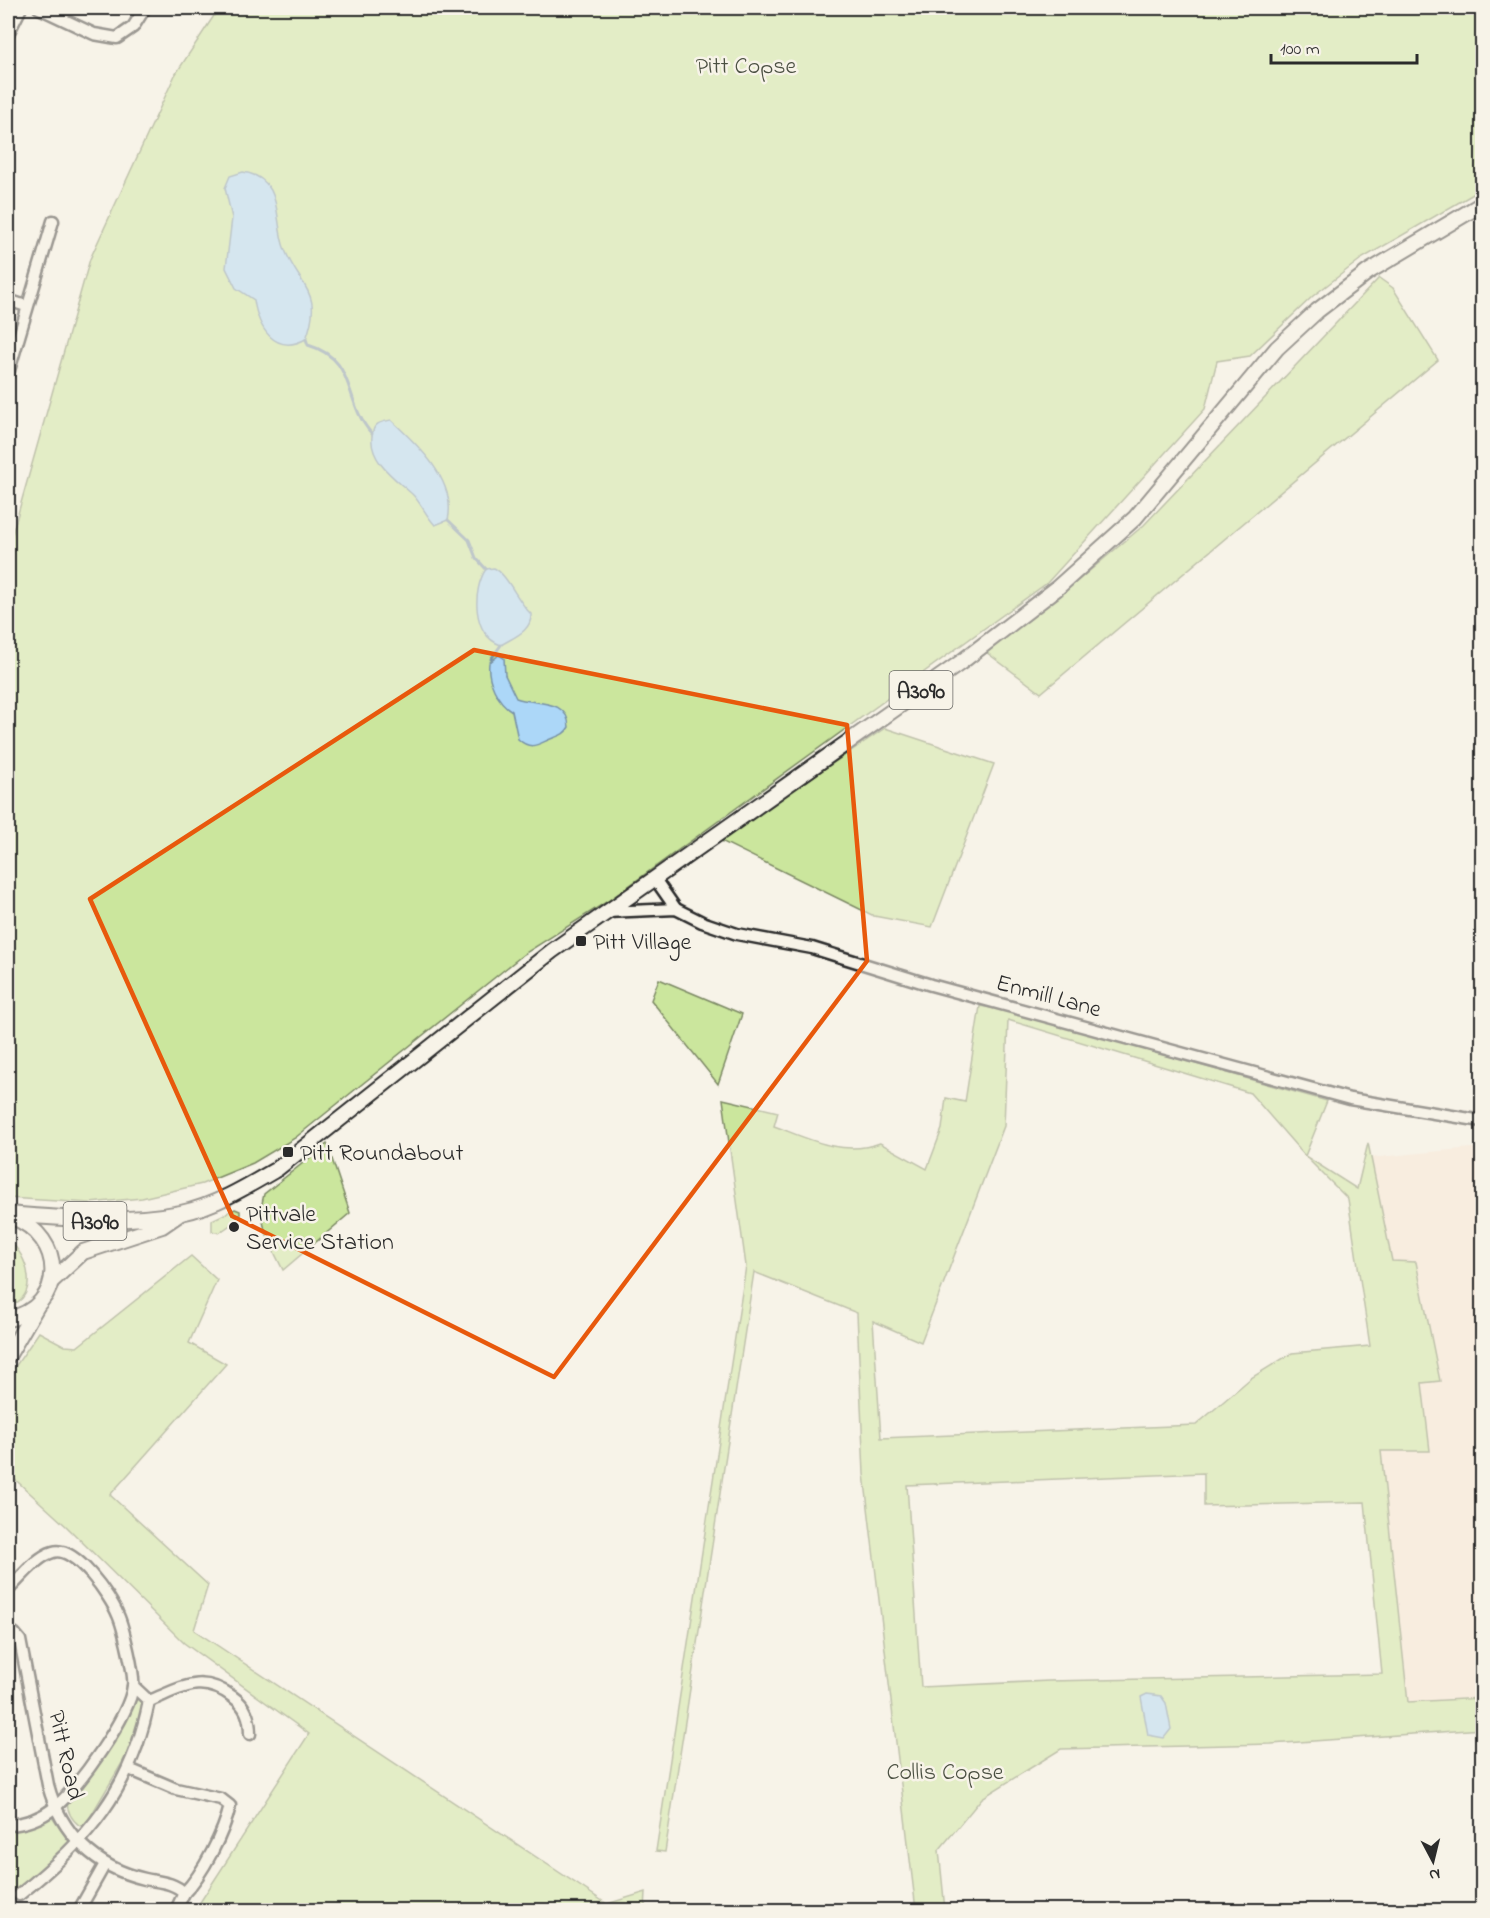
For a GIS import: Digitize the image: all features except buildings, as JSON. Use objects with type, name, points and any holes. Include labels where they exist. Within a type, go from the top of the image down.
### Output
[{"type":"main road","name":"A3090","points":[[52,1281],[83,1252],[162,1226],[182,1213],[232,1194],[277,1169],[552,951],[960,663],[1056,589],[1135,518],[1277,348],[1317,311],[1368,272],[1482,204]]},
{"type":"main road","name":"A3090","points":[[8,1215],[106,1221],[182,1213]]},
{"type":"main road","points":[[8,1215],[36,1230],[46,1244],[51,1255],[52,1281],[8,1356]]},
{"type":"main road","points":[[8,1319],[19,1317],[37,1306]]},
{"type":"street","points":[[8,34],[21,8]]},
{"type":"street","points":[[39,8],[94,34],[117,38],[133,27],[146,8]]},
{"type":"street","points":[[8,374],[40,255],[53,221]]},
{"type":"street","points":[[8,300],[26,306]]},
{"type":"street","points":[[655,879],[676,909]]},
{"type":"street","name":"Enmill Lane","points":[[607,912],[676,909],[702,922],[737,934],[812,948],[931,985],[1350,1099],[1482,1121]]},
{"type":"street","points":[[8,1590],[46,1555],[59,1551],[71,1554],[86,1568],[118,1613],[134,1686],[149,1701]]},
{"type":"street","name":"Pitt Road","points":[[8,1631],[14,1633],[20,1640],[54,1808],[78,1844],[105,1864],[126,1874],[171,1884],[184,1893]]},
{"type":"street","points":[[149,1701],[196,1684],[209,1683],[236,1700],[250,1720],[250,1734]]},
{"type":"street","points":[[8,1826],[37,1819],[54,1808],[96,1760],[120,1718],[134,1686]]},
{"type":"street","points":[[19,1895],[78,1844],[96,1824],[129,1769],[144,1728],[149,1701]]},
{"type":"street","points":[[129,1769],[176,1789],[221,1799],[230,1806],[221,1833],[197,1877],[184,1893],[176,1911]]},
{"type":"street","points":[[79,1911],[105,1864]]},
{"type":"highlighted area","points":[[474,650],[847,725],[867,961],[554,1377],[232,1216],[90,899]]},
{"type":"shaded area","points":[[1482,1147],[1482,1698],[1408,1702],[1381,1451],[1422,1383],[1440,1381],[1392,1261],[1370,1158]]},
{"type":"green space","name":"Pitt Copse","points":[[219,8],[1482,8],[1482,189],[1361,259],[1313,296],[1250,356],[1217,361],[1205,409],[1047,583],[608,901],[524,954],[295,1138],[253,1163],[202,1184],[142,1198],[90,1203],[8,1198],[8,549],[90,259],[175,75]]},
{"type":"green space","points":[[1379,278],[1393,288],[1438,360],[1041,693],[986,652],[1061,595],[1144,525]]},
{"type":"green space","points":[[885,728],[994,764],[932,927],[874,916],[719,840]]},
{"type":"green space","points":[[659,979],[742,1014],[718,1084],[651,1000]]},
{"type":"green space","name":"Collis Copse","points":[[980,1006],[1008,1011],[1327,1101],[1305,1156],[1357,1189],[1368,1143],[1392,1261],[1416,1262],[1440,1381],[1422,1383],[1430,1451],[1381,1451],[1408,1702],[1482,1698],[1482,1729],[1271,1744],[1061,1749],[982,1798],[939,1850],[945,1910],[916,1910],[864,1474],[857,1313],[754,1272],[665,1852],[656,1851],[746,1266],[723,1099],[778,1112],[774,1126],[813,1141],[853,1148],[880,1143],[927,1169],[942,1129],[946,1098],[965,1102]],"holes":[[[1008,1020],[1250,1093],[1305,1156],[1348,1199],[1370,1346],[1292,1353],[1251,1378],[1196,1425],[881,1438],[873,1321],[921,1342],[1004,1126]],[[1204,1473],[1204,1506],[1365,1502],[1382,1674],[1049,1681],[921,1687],[907,1485]]]},
{"type":"green space","points":[[327,1144],[350,1213],[283,1270],[263,1224],[264,1194]]},
{"type":"green space","points":[[235,1209],[240,1211],[240,1218],[219,1233],[212,1231],[212,1220]]},
{"type":"green space","points":[[8,1240],[21,1255],[28,1276],[28,1286],[25,1295],[18,1302],[8,1306]]},
{"type":"green space","points":[[191,1256],[217,1280],[189,1343],[226,1364],[110,1495],[208,1585],[194,1630],[607,1904],[646,1892],[645,1910],[195,1910],[309,1734],[184,1643],[66,1526],[8,1473],[8,1377],[39,1332],[65,1346],[77,1347]]},
{"type":"green space","points":[[134,1695],[145,1701],[132,1746],[86,1824],[80,1826],[71,1815],[67,1801],[100,1762]]},
{"type":"green space","points":[[51,1816],[71,1844],[8,1899],[8,1829]]},
{"type":"water","points":[[243,172],[257,176],[272,192],[285,250],[311,300],[311,323],[306,339],[295,343],[285,344],[270,336],[259,320],[254,300],[236,288],[226,268],[232,218],[225,188],[230,176]]},
{"type":"water","points":[[391,420],[423,452],[441,478],[447,491],[448,520],[435,525],[416,498],[379,462],[372,445],[374,428],[378,424]]},
{"type":"water","points":[[494,568],[499,571],[531,614],[529,625],[501,645],[491,640],[484,632],[477,612],[478,588],[481,578],[486,569]]},
{"type":"water","points":[[499,655],[504,658],[505,675],[516,698],[549,704],[563,711],[569,727],[564,733],[532,746],[518,739],[512,711],[494,690],[490,676],[489,663]]},
{"type":"water","points":[[1147,1694],[1161,1696],[1166,1703],[1171,1729],[1164,1738],[1148,1735],[1141,1697]]},
{"type":"waterway","points":[[306,339],[308,345],[335,360],[348,382],[356,408],[372,434]]},
{"type":"waterway","points":[[448,520],[469,540],[476,558],[486,569]]},
{"type":"waterway","points":[[491,659],[501,645]]},
{"type":"place","name":"Pitt Village","points":[[581,941]]},
{"type":"place","name":"Pitt Roundabout","points":[[288,1152]]},
{"type":"place","name":"Pittvale Service Station","points":[[234,1227]]}]
